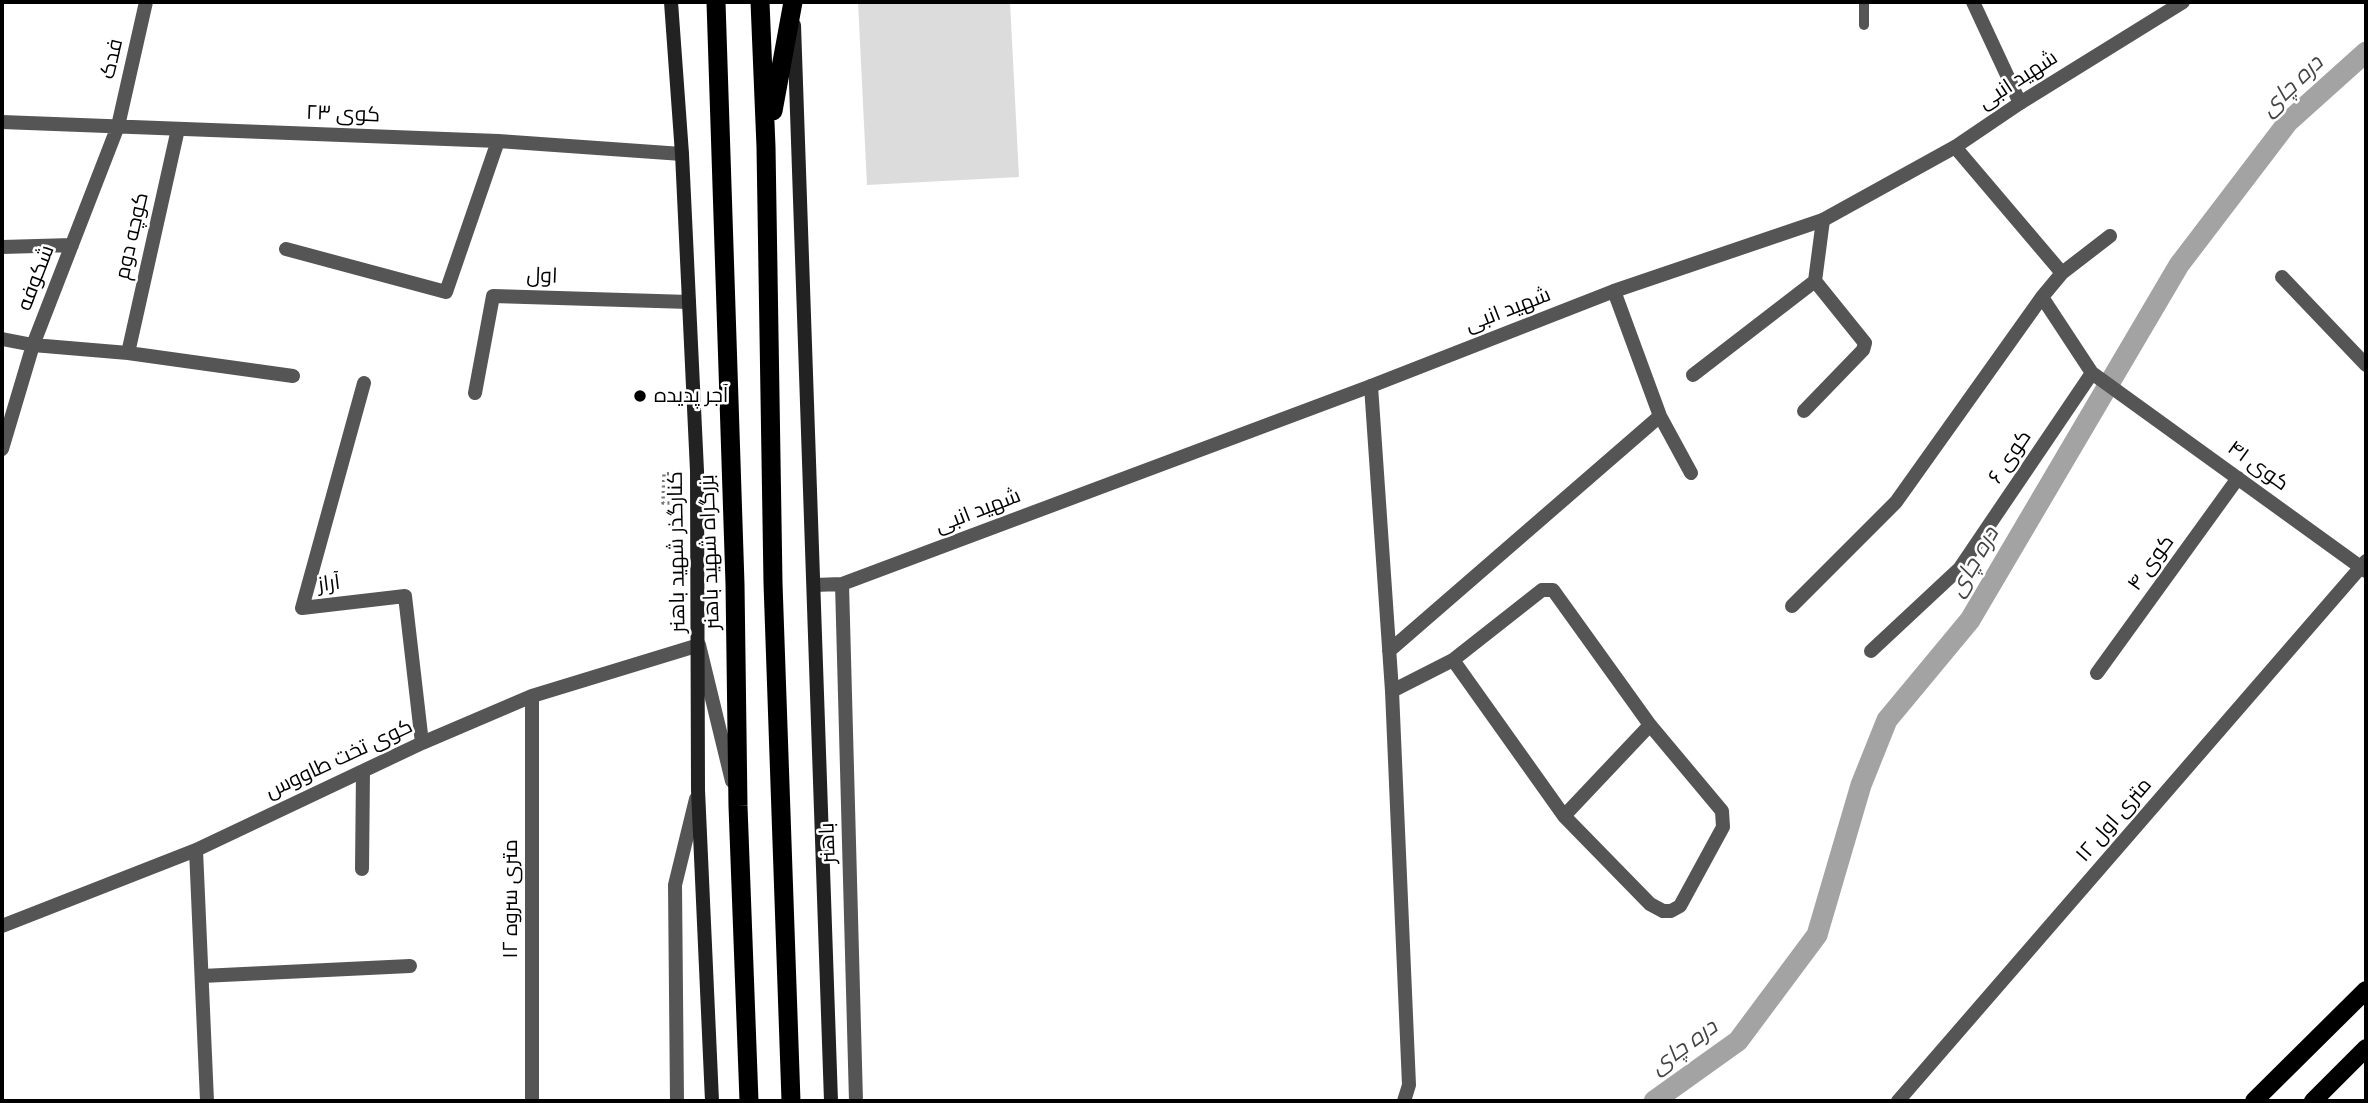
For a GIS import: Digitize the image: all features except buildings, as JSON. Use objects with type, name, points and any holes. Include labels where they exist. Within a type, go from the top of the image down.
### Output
[{"type":"highway","name":"بزرگراه شهید باهنر","points":[[716,2],[735,584],[738,806],[749,1101]]},
{"type":"highway","points":[[761,2],[773,583],[791,1101]]},
{"type":"highway","points":[[766,147],[794,2]]},
{"type":"main road","name":"کنارگذر شهید باهنر","points":[[671,2],[682,154],[698,471],[698,790],[712,1101]]},
{"type":"main road","points":[[794,2],[831,1101]]},
{"type":"main road","points":[[2254,1101],[2366,990]]},
{"type":"main road","points":[[2313,1101],[2366,1048]]},
{"type":"street","name":"فدک","points":[[118,126],[146,2]]},
{"type":"street","points":[[1973,2],[2020,103]]},
{"type":"street","name":"شهید انبی","points":[[814,585],[842,584],[1371,386],[1615,291],[1823,220],[1955,147],[2020,103],[2183,2]]},
{"type":"street","name":"کوی ۲۳","points":[[2,122],[498,141],[682,154]]},
{"type":"street","name":"شکوفه","points":[[2,449],[33,345],[118,126]]},
{"type":"street","name":"کوچه دوم","points":[[128,353],[178,128]]},
{"type":"street","points":[[286,249],[446,292],[498,141]]},
{"type":"street","points":[[1955,147],[2062,273]]},
{"type":"street","points":[[1693,375],[1815,281],[1823,220]]},
{"type":"street","points":[[1792,606],[1896,502],[2042,297],[2062,273],[2110,236]]},
{"type":"street","points":[[2,247],[72,245]]},
{"type":"street","points":[[2282,276],[2366,365]]},
{"type":"street","points":[[1804,411],[1863,350],[1865,343],[1815,281]]},
{"type":"street","points":[[1615,291],[1660,416],[1691,473]]},
{"type":"street","name":"اول","points":[[475,393],[493,296],[689,302]]},
{"type":"street","points":[[2042,297],[2092,373]]},
{"type":"street","points":[[2,340],[128,353],[293,376]]},
{"type":"street","name":"کوی ۴۱","points":[[2092,373],[2365,566]]},
{"type":"street","name":"کوی ۶","points":[[1871,651],[1960,568],[2092,373]]},
{"type":"street","name":"آراز","points":[[364,383],[302,608],[405,596],[422,743]]},
{"type":"street","points":[[1371,386],[1392,691],[1409,1085],[1404,1101]]},
{"type":"street","points":[[1389,652],[1660,416]]},
{"type":"street","name":"کوی ۴","points":[[2098,673],[2238,478]]},
{"type":"street","name":"۱۲ متری اول","points":[[1900,1100],[2365,566]]},
{"type":"street","name":"باهنر","points":[[842,584],[856,1101]]},
{"type":"street","points":[[1392,691],[1452,660],[1542,590],[1553,590],[1650,725],[1722,811],[1723,827],[1681,906],[1671,911],[1663,911],[1650,904],[1564,816],[1452,660]]},
{"type":"street","points":[[699,645],[738,806]]},
{"type":"street","name":"کوی تخت طاووس","points":[[2,926],[196,850],[422,743],[532,696],[699,645]]},
{"type":"street","name":"۱۲ متری سروه","points":[[532,696],[532,1101]]},
{"type":"street","points":[[1564,816],[1650,725]]},
{"type":"street","points":[[362,869],[363,771]]},
{"type":"street","points":[[677,1101],[675,885],[698,790]]},
{"type":"street","points":[[196,850],[207,1101]]},
{"type":"street","points":[[202,976],[410,965]]},
{"type":"lane","points":[[1864,2],[1864,25]]},
{"type":"path","points":[[663,503],[664,474]]},
{"type":"shaded area","points":[[858,2],[1010,2],[1019,177],[867,185]]},
{"type":"waterway","name":"دره چای","points":[[1654,1101],[1738,1041],[1817,935],[1861,785],[1887,720],[1970,620],[2179,265],[2288,122],[2366,52]]},
{"type":"place","name":"آجر پدیده","points":[[640,396]]}]
